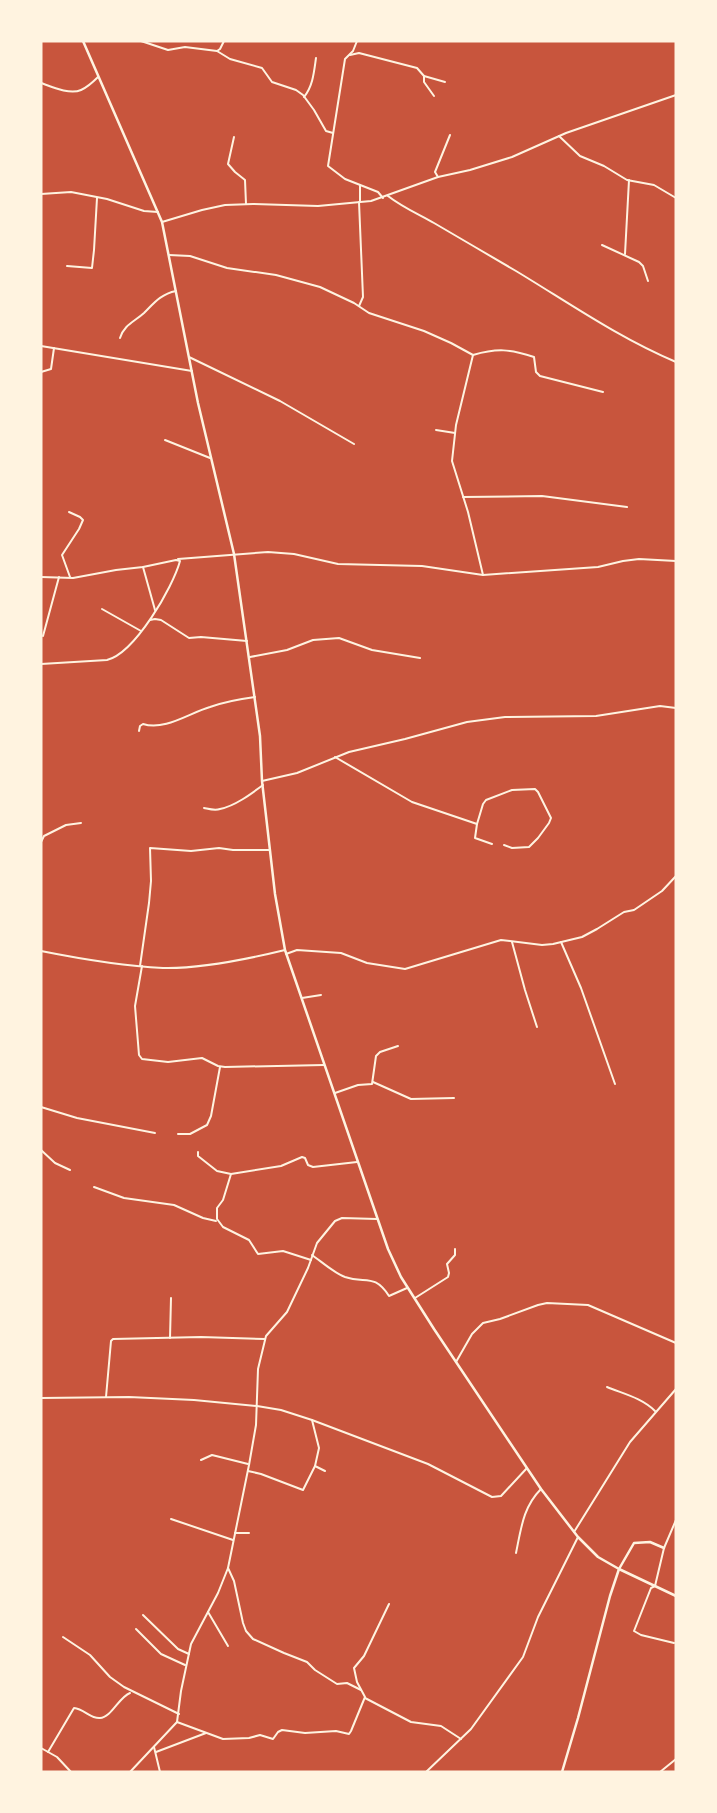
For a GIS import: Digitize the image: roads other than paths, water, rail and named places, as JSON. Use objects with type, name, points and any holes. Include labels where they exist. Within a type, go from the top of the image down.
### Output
[{"type":"main road","points":[[83,41],[162,222],[210,458],[234,554],[260,736],[262,781],[275,894],[286,952],[377,1219],[394,1263],[408,1288],[541,1489],[574,1532],[598,1557],[676,1596]]},
{"type":"main road","points":[[562,1772],[619,1569],[634,1543],[650,1542],[664,1548]]},
{"type":"street","points":[[141,41],[168,50],[184,47],[217,51],[230,59],[262,68],[272,82],[296,90],[304,97],[326,131],[333,133]]},
{"type":"street","points":[[217,51],[224,41]]},
{"type":"street","points":[[356,41],[353,51],[345,59],[343,65],[328,166],[338,175],[378,192],[383,198]]},
{"type":"street","points":[[348,56],[359,53],[417,68],[424,76],[445,82]]},
{"type":"street","points":[[304,97],[309,90],[313,78],[316,58]]},
{"type":"street","points":[[41,82],[54,88],[78,91],[98,76]]},
{"type":"street","points":[[424,76],[424,82],[434,96]]},
{"type":"street","points":[[162,222],[215,207],[246,204],[318,206],[383,198],[438,177],[470,170],[512,157],[559,136],[676,94]]},
{"type":"street","points":[[438,177],[435,172],[450,136]]},
{"type":"street","points":[[559,136],[580,156],[597,162],[630,180],[654,186],[676,198]]},
{"type":"street","points":[[234,137],[228,164],[244,180],[246,204]]},
{"type":"street","points":[[625,254],[630,180]]},
{"type":"street","points":[[359,306],[363,297],[360,185]]},
{"type":"street","points":[[41,194],[71,192],[107,199],[144,211],[158,212]]},
{"type":"street","points":[[388,196],[402,207],[430,220],[590,318],[676,362]]},
{"type":"street","points":[[67,266],[92,268],[97,198]]},
{"type":"street","points":[[602,245],[625,254],[642,264],[648,281]]},
{"type":"street","points":[[169,255],[190,256],[227,268],[276,275],[320,287],[369,313],[410,326],[442,339],[472,355],[500,349],[524,354],[535,359],[536,372],[540,376],[603,392]]},
{"type":"street","points":[[120,338],[124,329],[145,312],[155,300],[176,291]]},
{"type":"street","points":[[41,346],[192,371]]},
{"type":"street","points":[[41,372],[51,369],[54,348]]},
{"type":"street","points":[[472,355],[462,399],[452,465],[463,496],[483,575]]},
{"type":"street","points":[[189,357],[280,401],[354,444]]},
{"type":"street","points":[[436,430],[456,433]]},
{"type":"street","points":[[165,440],[210,458]]},
{"type":"street","points":[[463,496],[542,496],[627,507]]},
{"type":"street","points":[[69,512],[83,520],[62,557],[70,577]]},
{"type":"street","points":[[41,577],[70,577],[143,567],[178,559],[282,552],[338,564],[422,566],[483,575],[598,567],[639,559],[676,562]]},
{"type":"street","points":[[41,664],[111,659],[132,643],[156,611],[179,564],[180,561],[178,559]]},
{"type":"street","points":[[143,567],[156,611]]},
{"type":"street","points":[[43,636],[58,577]]},
{"type":"street","points":[[102,609],[141,632]]},
{"type":"street","points":[[150,620],[161,620],[189,638],[201,637],[247,641]]},
{"type":"street","points":[[250,657],[287,650],[313,640],[339,638],[372,650],[420,658]]},
{"type":"street","points":[[139,731],[140,726],[143,724],[150,726],[168,723],[211,706],[255,696]]},
{"type":"street","points":[[262,781],[297,773],[335,757],[364,748],[483,719],[590,717],[660,706],[676,708]]},
{"type":"street","points":[[335,757],[412,802],[477,824]]},
{"type":"street","points":[[204,808],[222,809],[263,785]]},
{"type":"street","points":[[492,844],[475,838],[482,804],[486,800],[512,790],[535,789],[551,818],[549,823],[529,847],[512,848],[504,845]]},
{"type":"street","points":[[41,842],[43,835],[66,825],[81,823]]},
{"type":"street","points":[[270,850],[219,848],[191,851],[150,848],[151,881],[149,903],[135,1006],[141,1058],[149,1061],[167,1062],[202,1058],[220,1067],[325,1064]]},
{"type":"street","points":[[41,951],[107,962],[164,968],[245,959],[297,950],[341,954],[367,963],[405,969],[490,942],[501,940],[542,945],[582,936],[597,930],[624,912],[634,910],[662,891],[676,876]]},
{"type":"street","points":[[512,942],[537,1026]]},
{"type":"street","points":[[561,942],[581,988],[615,1084]]},
{"type":"street","points":[[302,998],[321,995]]},
{"type":"street","points":[[373,1082],[376,1056],[380,1052],[398,1046]]},
{"type":"street","points":[[178,1134],[190,1134],[207,1125],[220,1067]]},
{"type":"street","points":[[335,1093],[373,1082],[411,1099],[454,1098]]},
{"type":"street","points":[[41,1107],[77,1118],[155,1134]]},
{"type":"street","points":[[41,1150],[55,1163],[70,1170]]},
{"type":"street","points":[[198,1152],[198,1156],[215,1170],[231,1174],[281,1166],[302,1157],[305,1158],[311,1167],[358,1162]]},
{"type":"street","points":[[218,1222],[217,1208],[224,1197],[231,1174]]},
{"type":"street","points":[[94,1187],[124,1198],[174,1205],[203,1218],[218,1222],[229,1231],[248,1240],[258,1254],[283,1251],[311,1260]]},
{"type":"street","points":[[130,1772],[177,1722],[188,1654],[194,1636],[218,1593],[228,1568],[249,1465],[257,1406],[258,1368],[265,1339],[287,1312],[320,1238],[338,1219],[377,1219]]},
{"type":"street","points":[[415,1298],[448,1277],[447,1264],[455,1254],[455,1249]]},
{"type":"street","points":[[312,1255],[344,1277],[376,1282],[383,1286],[389,1296],[408,1288]]},
{"type":"street","points":[[170,1338],[171,1298]]},
{"type":"street","points":[[456,1362],[472,1334],[482,1323],[547,1303],[588,1305],[676,1343]]},
{"type":"street","points":[[106,1397],[112,1340],[170,1338],[265,1339]]},
{"type":"street","points":[[607,1387],[640,1399],[655,1411]]},
{"type":"street","points":[[574,1532],[630,1442],[676,1389]]},
{"type":"street","points":[[41,1398],[106,1397],[194,1400],[281,1410],[428,1464],[492,1497],[501,1496],[527,1468]]},
{"type":"street","points":[[248,1471],[302,1490],[315,1466],[319,1448],[312,1420]]},
{"type":"street","points":[[201,1460],[212,1454],[249,1465]]},
{"type":"street","points":[[315,1466],[325,1471]]},
{"type":"street","points":[[516,1553],[526,1508],[541,1489]]},
{"type":"street","points":[[171,1519],[234,1540]]},
{"type":"street","points":[[674,1643],[640,1635],[634,1631],[651,1588],[654,1586],[664,1548],[676,1520]]},
{"type":"street","points":[[235,1533],[249,1534]]},
{"type":"street","points":[[426,1772],[462,1739],[480,1718],[524,1654],[538,1617],[578,1537]]},
{"type":"street","points":[[228,1568],[234,1581],[243,1623],[253,1639],[284,1654],[307,1662],[315,1670],[337,1684],[347,1683],[360,1690]]},
{"type":"street","points":[[389,1604],[364,1656],[354,1668],[360,1690],[365,1698],[411,1722],[441,1726],[462,1739]]},
{"type":"street","points":[[208,1612],[228,1646]]},
{"type":"street","points":[[143,1615],[178,1649],[188,1654]]},
{"type":"street","points":[[136,1629],[162,1654],[186,1665]]},
{"type":"street","points":[[63,1637],[90,1655],[110,1677],[131,1692],[179,1714]]},
{"type":"street","points":[[48,1752],[74,1708],[97,1718],[103,1718],[124,1696],[131,1692]]},
{"type":"street","points":[[177,1722],[218,1738],[228,1739],[249,1738],[260,1735],[273,1739],[282,1730],[306,1733],[336,1731],[349,1734],[352,1731],[365,1698]]},
{"type":"street","points":[[156,1752],[206,1733]]},
{"type":"street","points":[[154,1747],[160,1772]]},
{"type":"street","points":[[41,1748],[57,1757],[71,1772]]},
{"type":"street","points":[[660,1772],[676,1758]]}]
